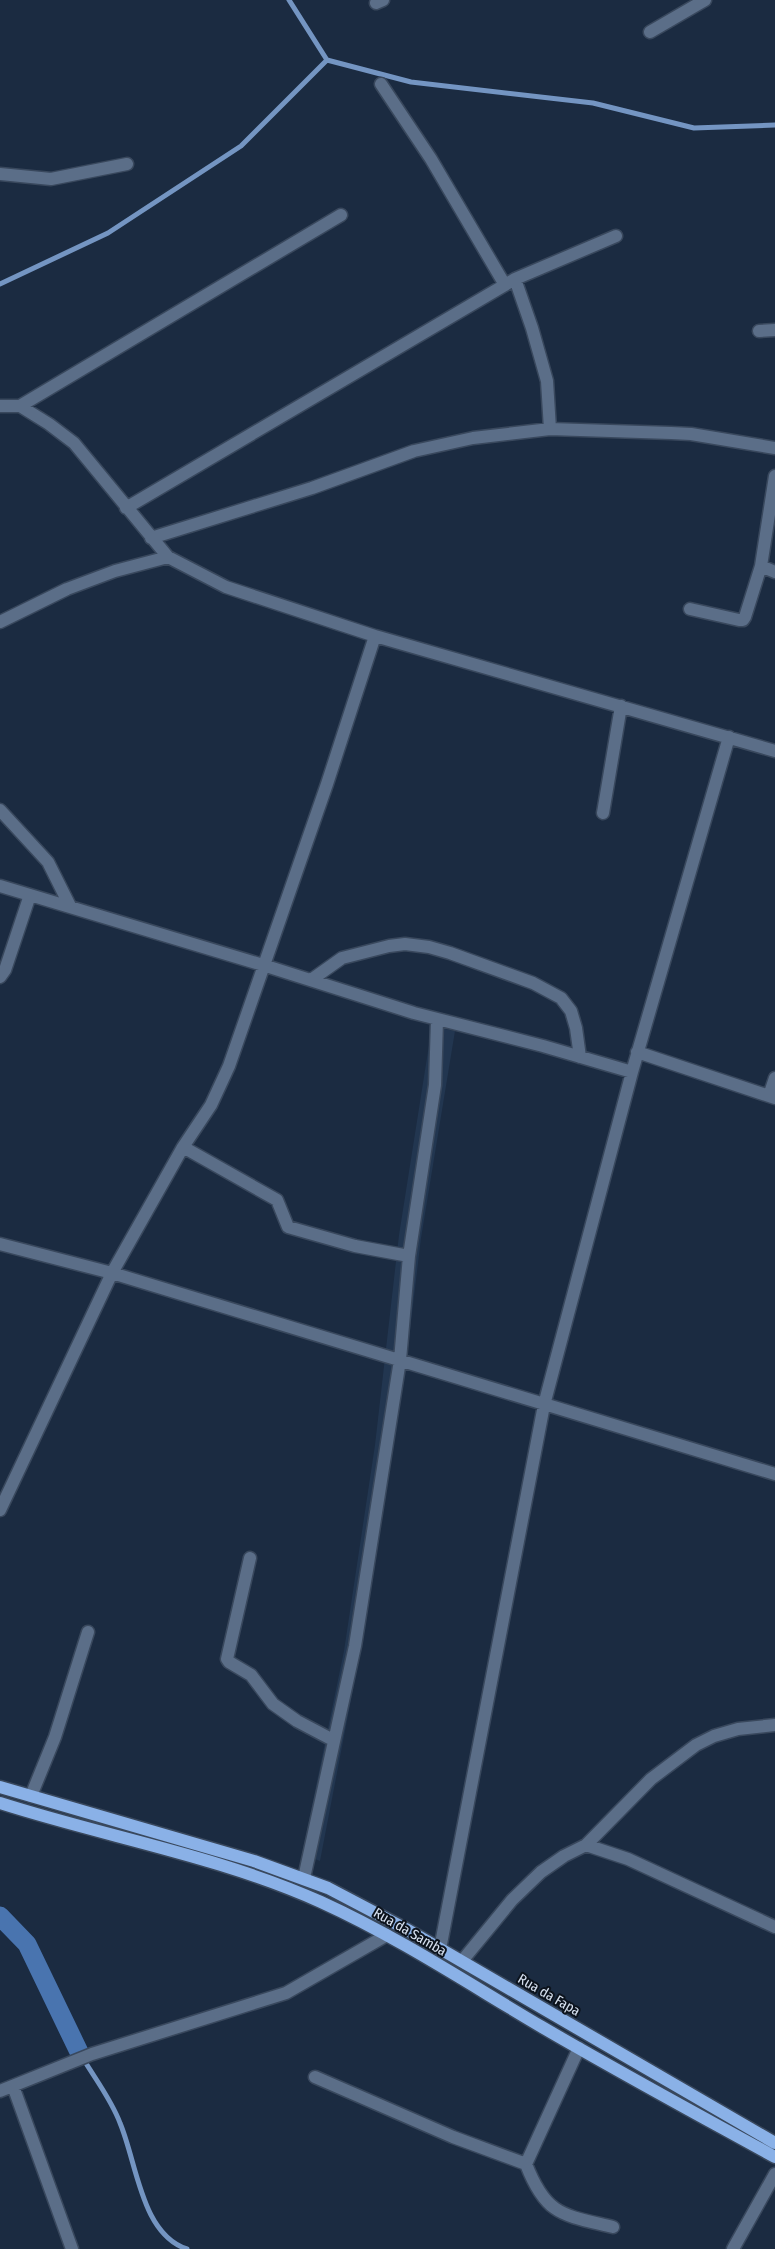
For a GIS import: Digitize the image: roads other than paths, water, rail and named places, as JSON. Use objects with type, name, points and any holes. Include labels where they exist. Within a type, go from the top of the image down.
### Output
[{"type":"main road","points":[[0,1787],[254,1861],[304,1878]]},
{"type":"main road","name":"Rua da Samba","points":[[0,1803],[62,1823],[227,1868],[319,1901],[387,1935],[579,2048],[775,2157]]},
{"type":"main road","name":"Rua da Fapa","points":[[304,1878],[367,1907],[775,2143]]},
{"type":"street","points":[[650,32],[705,0]]},
{"type":"street","points":[[380,84],[510,282],[532,328],[547,381],[550,429]]},
{"type":"street","points":[[0,174],[51,179],[127,164]]},
{"type":"street","points":[[0,406],[20,406],[341,215]]},
{"type":"street","points":[[126,508],[510,282],[616,236]]},
{"type":"street","points":[[758,331],[775,330]]},
{"type":"street","points":[[20,406],[49,424],[74,443],[168,557],[226,587],[375,636],[775,751]]},
{"type":"street","points":[[151,538],[312,488],[414,451],[473,438],[550,429],[691,434],[775,448]]},
{"type":"street","points":[[690,609],[743,620],[761,566],[775,476]]},
{"type":"street","points":[[0,622],[67,589],[114,571],[168,557]]},
{"type":"street","points":[[761,566],[775,572]]},
{"type":"street","points":[[0,1510],[112,1273],[183,1147],[211,1105],[229,1066],[327,784],[375,636]]},
{"type":"street","points":[[603,813],[621,706]]},
{"type":"street","points":[[440,1949],[544,1405],[637,1052],[729,737]]},
{"type":"street","points":[[0,810],[48,862],[70,906]]},
{"type":"street","points":[[0,886],[263,965],[437,1020],[543,1046],[632,1072]]},
{"type":"street","points":[[0,977],[5,970],[30,895]]},
{"type":"street","points":[[311,980],[342,958],[389,946],[421,946],[450,953],[533,983],[561,998],[572,1012],[580,1057]]},
{"type":"street","points":[[304,1878],[355,1646],[400,1360],[409,1256],[435,1085],[437,1020]]},
{"type":"street","points":[[637,1052],[772,1097],[775,1078]]},
{"type":"street","points":[[183,1147],[277,1200],[288,1227],[355,1246],[409,1256]]},
{"type":"street","points":[[0,1244],[112,1273],[775,1474]]},
{"type":"street","points":[[250,1558],[227,1659],[251,1675],[273,1704],[297,1721],[333,1740]]},
{"type":"street","points":[[31,1796],[54,1737],[88,1632]]},
{"type":"street","points":[[462,1961],[512,1900],[535,1877],[564,1856],[586,1845],[651,1779],[696,1745],[714,1736],[738,1729],[775,1725]]},
{"type":"street","points":[[586,1845],[628,1859],[775,1928]]},
{"type":"street","points":[[0,2091],[92,2054],[286,1993],[387,1935]]},
{"type":"street","points":[[579,2048],[526,2164],[535,2186],[547,2202],[563,2215],[613,2227]]},
{"type":"street","points":[[314,2077],[453,2137],[526,2164]]},
{"type":"street","points":[[13,2086],[72,2249]]},
{"type":"street","points":[[733,2249],[775,2174]]},
{"type":"waterway","points":[[289,0],[327,60],[411,82],[593,103],[694,128],[775,125]]},
{"type":"waterway","points":[[0,284],[108,233],[241,146],[327,60]]},
{"type":"waterway","points":[[0,1916],[27,1944],[80,2054]]},
{"type":"waterway","points":[[84,2060],[117,2115],[150,2213],[160,2229],[172,2241],[187,2249]]}]
